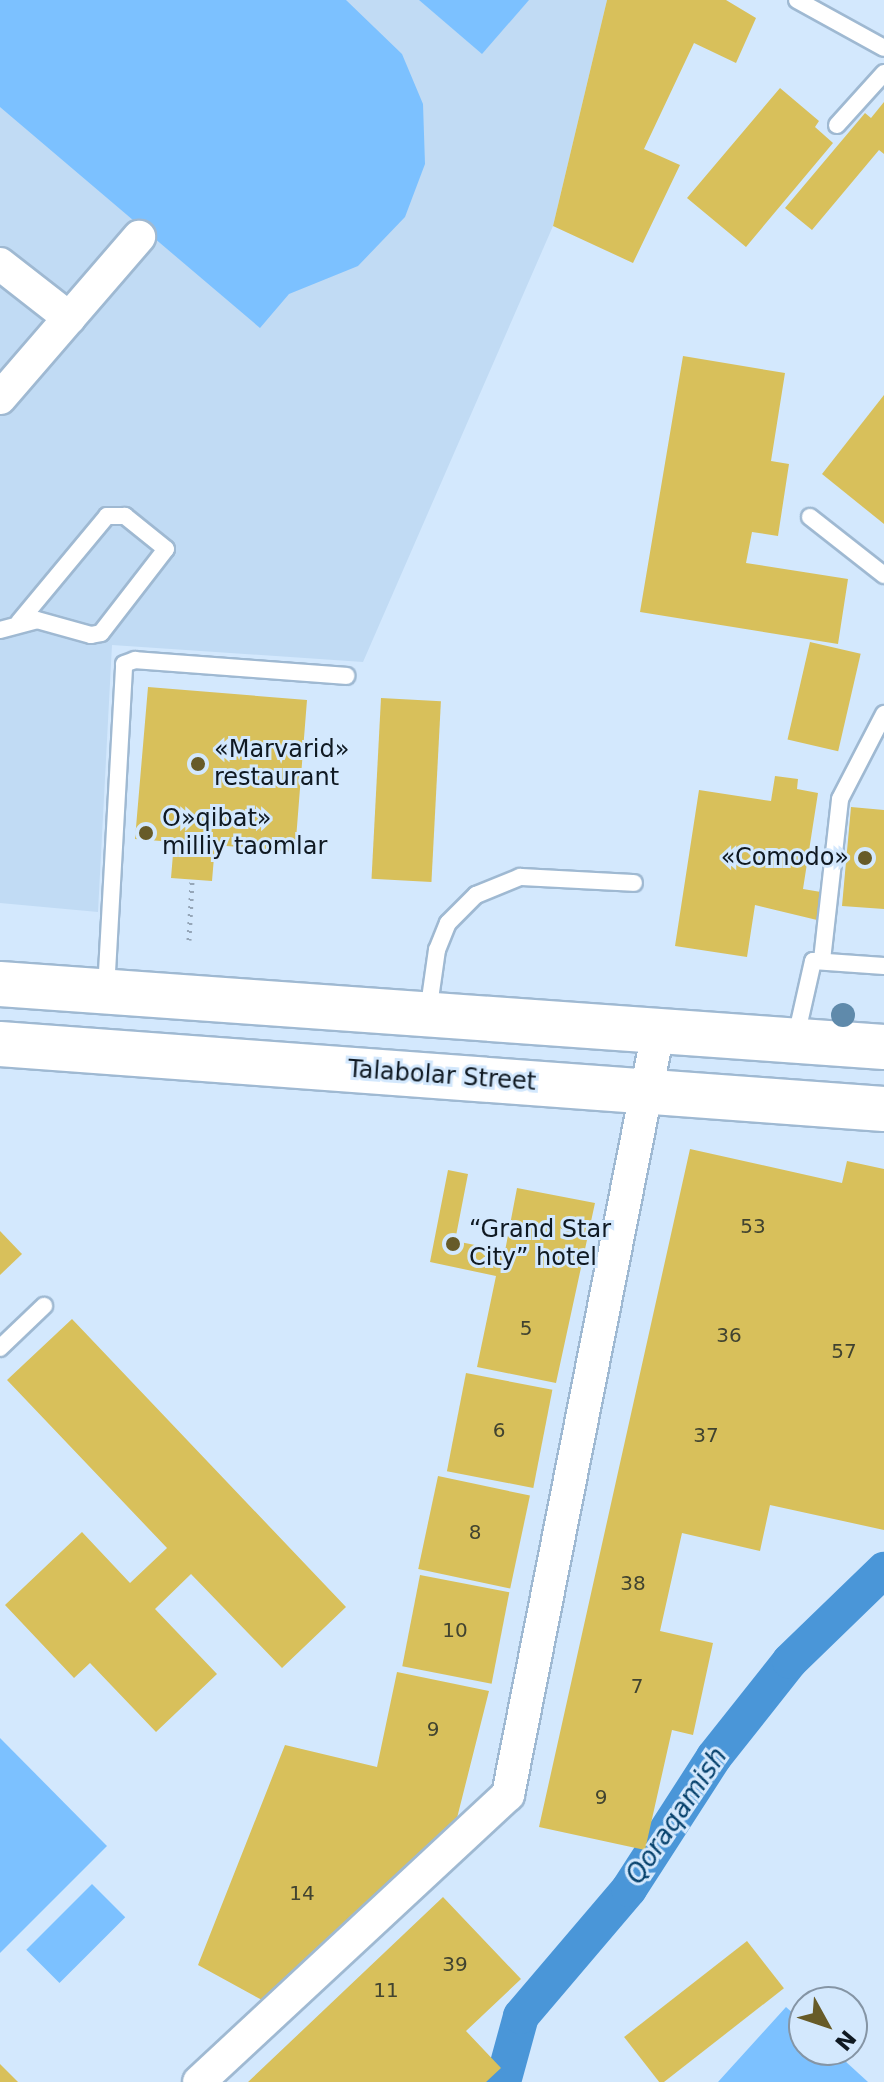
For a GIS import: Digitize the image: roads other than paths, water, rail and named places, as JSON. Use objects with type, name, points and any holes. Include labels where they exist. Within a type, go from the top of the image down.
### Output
[{"type":"main road","points":[[0,984],[884,1047]]},
{"type":"main road","name":"Talabolar Street","points":[[0,1044],[884,1109]]},
{"type":"street","points":[[0,398],[139,237]]},
{"type":"street","points":[[0,264],[69,318]]},
{"type":"street","points":[[199,2082],[508,1795],[658,1032]]},
{"type":"lane","points":[[797,0],[884,48]]},
{"type":"lane","points":[[837,125],[884,73]]},
{"type":"lane","points":[[0,630],[19,622],[37,620],[96,635],[166,549],[125,516],[107,516],[19,622]]},
{"type":"lane","points":[[810,517],[884,575]]},
{"type":"lane","points":[[106,992],[124,664],[135,660],[346,676]]},
{"type":"lane","points":[[822,960],[840,799],[857,757],[884,714]]},
{"type":"lane","points":[[428,1015],[437,950],[448,923],[476,895],[520,877],[634,883]]},
{"type":"lane","points":[[795,1041],[809,965],[822,960],[884,966]]},
{"type":"lane","points":[[0,1348],[44,1306]]},
{"type":"waterway","name":"Qoraqamish","points":[[503,2082],[521,2016],[629,1889],[714,1757],[790,1661],[884,1570]]},
{"type":"place","name":"«Marvarid» restaurant","points":[[198,764]]},
{"type":"place","name":"O»qibat» milliy taomlar","points":[[146,833]]},
{"type":"place","name":"«Comodo»","points":[[865,858]]},
{"type":"place","name":"“Grand Star City” hotel","points":[[453,1244]]}]
